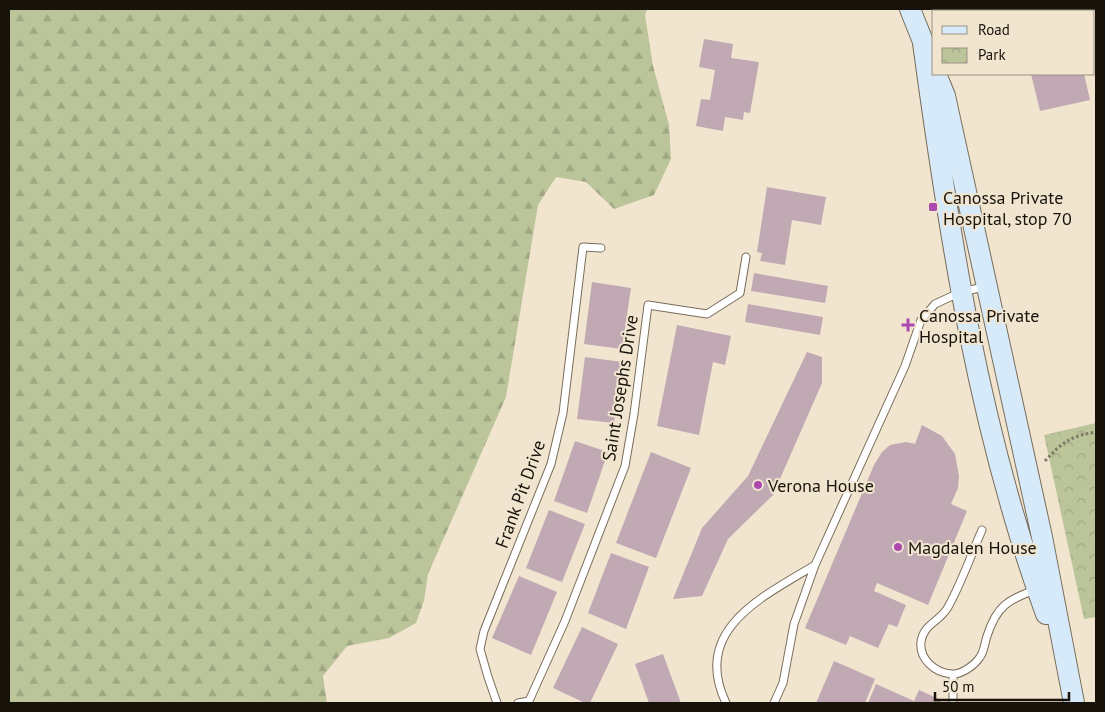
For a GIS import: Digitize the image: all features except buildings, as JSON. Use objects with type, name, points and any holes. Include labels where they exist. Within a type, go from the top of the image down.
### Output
[{"type":"main road","points":[[910,9],[932,63]]},
{"type":"main road","points":[[923,43],[942,182],[961,292],[997,457],[1037,589],[1066,665]]},
{"type":"main road","points":[[936,75],[945,96],[1042,537],[1074,703]]},
{"type":"lane","name":"Frank Pit Drive","points":[[497,703],[480,648],[484,631],[551,464],[563,413],[583,247],[601,248]]},
{"type":"lane","name":"Saint Josephs Drive","points":[[518,703],[529,701],[565,621],[625,466],[634,414],[648,305],[707,314],[740,293],[746,257]]},
{"type":"lane","points":[[774,703],[783,683],[794,624],[815,565],[905,366],[921,320],[935,304],[961,292],[987,286]]},
{"type":"lane","points":[[982,530],[948,608],[924,632],[921,642],[921,653],[929,665],[953,675],[967,670],[980,658],[997,612],[1013,598],[1037,589]]},
{"type":"lane","points":[[726,703],[719,689],[716,672],[718,652],[724,634],[736,619],[755,604],[815,565]]},
{"type":"lane","points":[[953,675],[953,703]]},
{"type":"path","points":[[1042,463],[1064,443],[1078,435],[1096,432]]},
{"type":"green space","points":[[9,9],[647,9],[645,15],[653,66],[669,125],[671,159],[654,195],[614,209],[586,182],[556,177],[538,205],[506,397],[428,574],[424,601],[416,623],[389,638],[347,646],[323,676],[327,703],[9,703]]},
{"type":"green space","points":[[1096,423],[1096,617],[1084,619],[1044,435]]},
{"type":"place","name":"Canossa Private Hospital, stop 70","points":[[933,207]]},
{"type":"place","name":"Canossa Private Hospital","points":[[908,325]]},
{"type":"place","name":"Verona House","points":[[758,485]]},
{"type":"place","name":"Magdalen House","points":[[898,547]]}]
